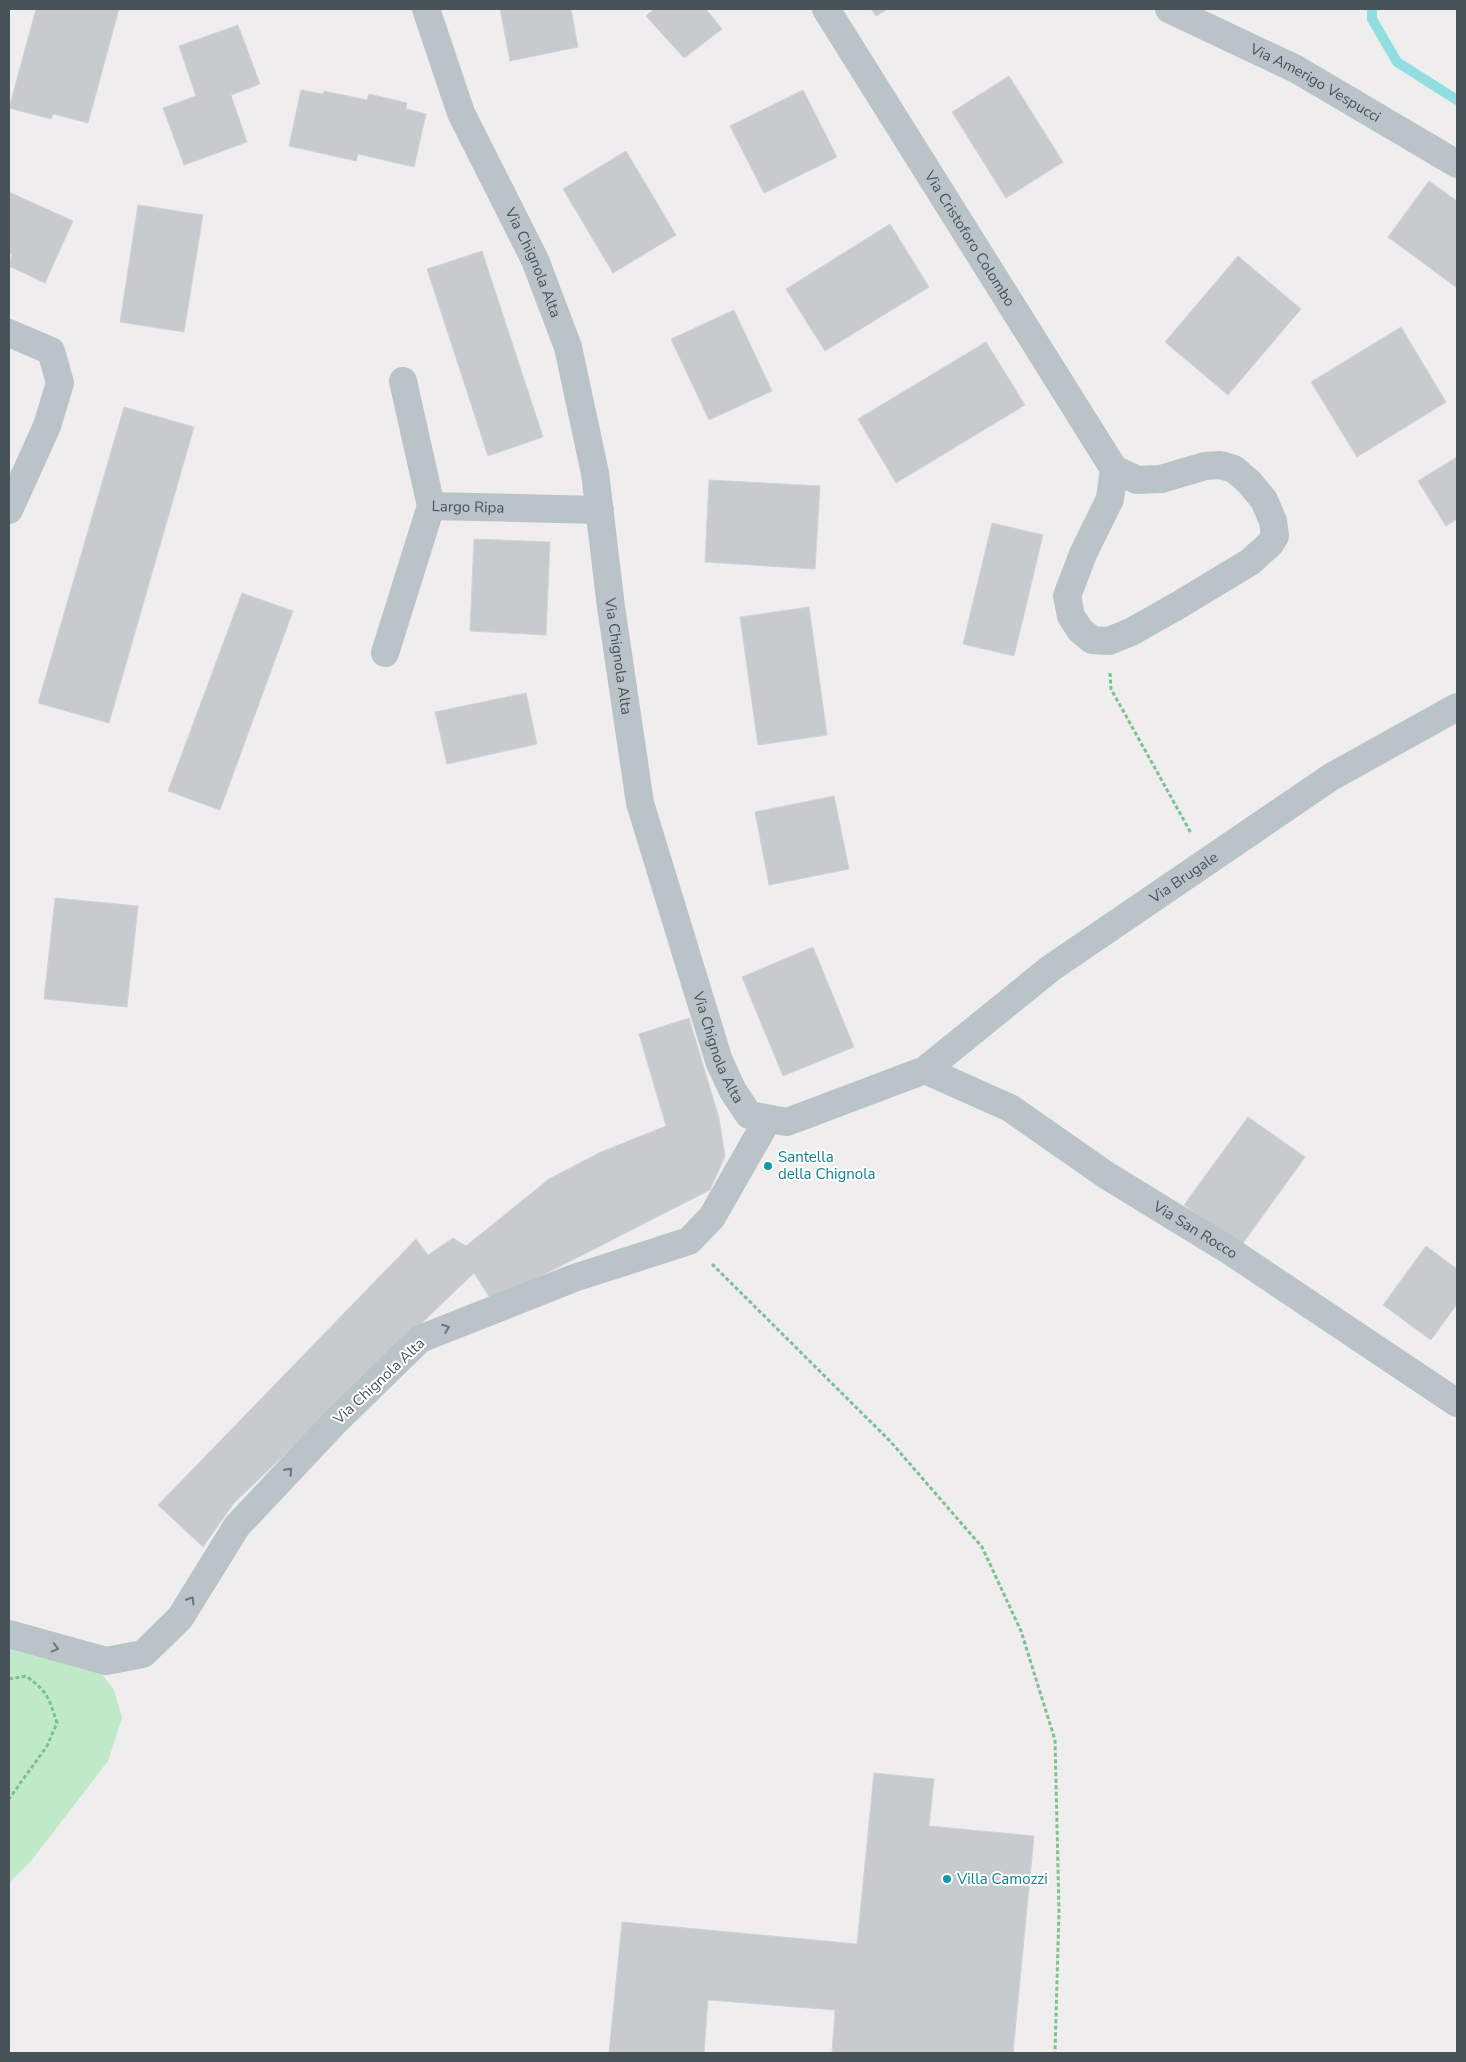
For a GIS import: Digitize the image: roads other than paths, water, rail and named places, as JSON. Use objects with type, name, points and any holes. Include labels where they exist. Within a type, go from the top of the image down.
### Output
[{"type":"street","name":"Via Chignola Alta","points":[[9,1634],[15,1634],[47,1646],[106,1661],[143,1654],[180,1618],[237,1526],[336,1421],[420,1339],[574,1278],[690,1241],[712,1217],[768,1119],[749,1115],[733,1091],[719,1061],[640,803],[611,607],[595,473],[568,347],[535,260],[461,113],[426,9]]},
{"type":"street","name":"Via Cristoforo Colombo","points":[[826,9],[1114,469]]},
{"type":"street","name":"Via Amerigo Vespucci","points":[[1169,9],[1296,69],[1457,164]]},
{"type":"street","points":[[9,333],[50,351],[60,383],[47,426],[9,510]]},
{"type":"street","points":[[403,381],[431,506]]},
{"type":"street","points":[[1220,465],[1234,469],[1249,482],[1264,500],[1273,521],[1275,536],[1270,544],[1250,562],[1170,611],[1109,641],[1092,640],[1080,630],[1071,616],[1067,596],[1083,554],[1110,499],[1114,469],[1137,480],[1161,479],[1205,466],[1220,465]]},
{"type":"street","name":"Largo Ripa","points":[[385,653],[431,506],[600,510]]},
{"type":"street","name":"Via Brugale","points":[[768,1119],[787,1122],[925,1070],[1051,968],[1330,777],[1457,707]]},
{"type":"street","name":"Via San Rocco","points":[[925,1070],[1010,1108],[1106,1175],[1230,1251],[1457,1403]]},
{"type":"waterway","points":[[1372,9],[1372,19],[1397,62],[1457,100]]},
{"type":"place","name":"Santella della Chignola","points":[[768,1166]]},
{"type":"place","name":"Villa Camozzi","points":[[947,1879]]}]
